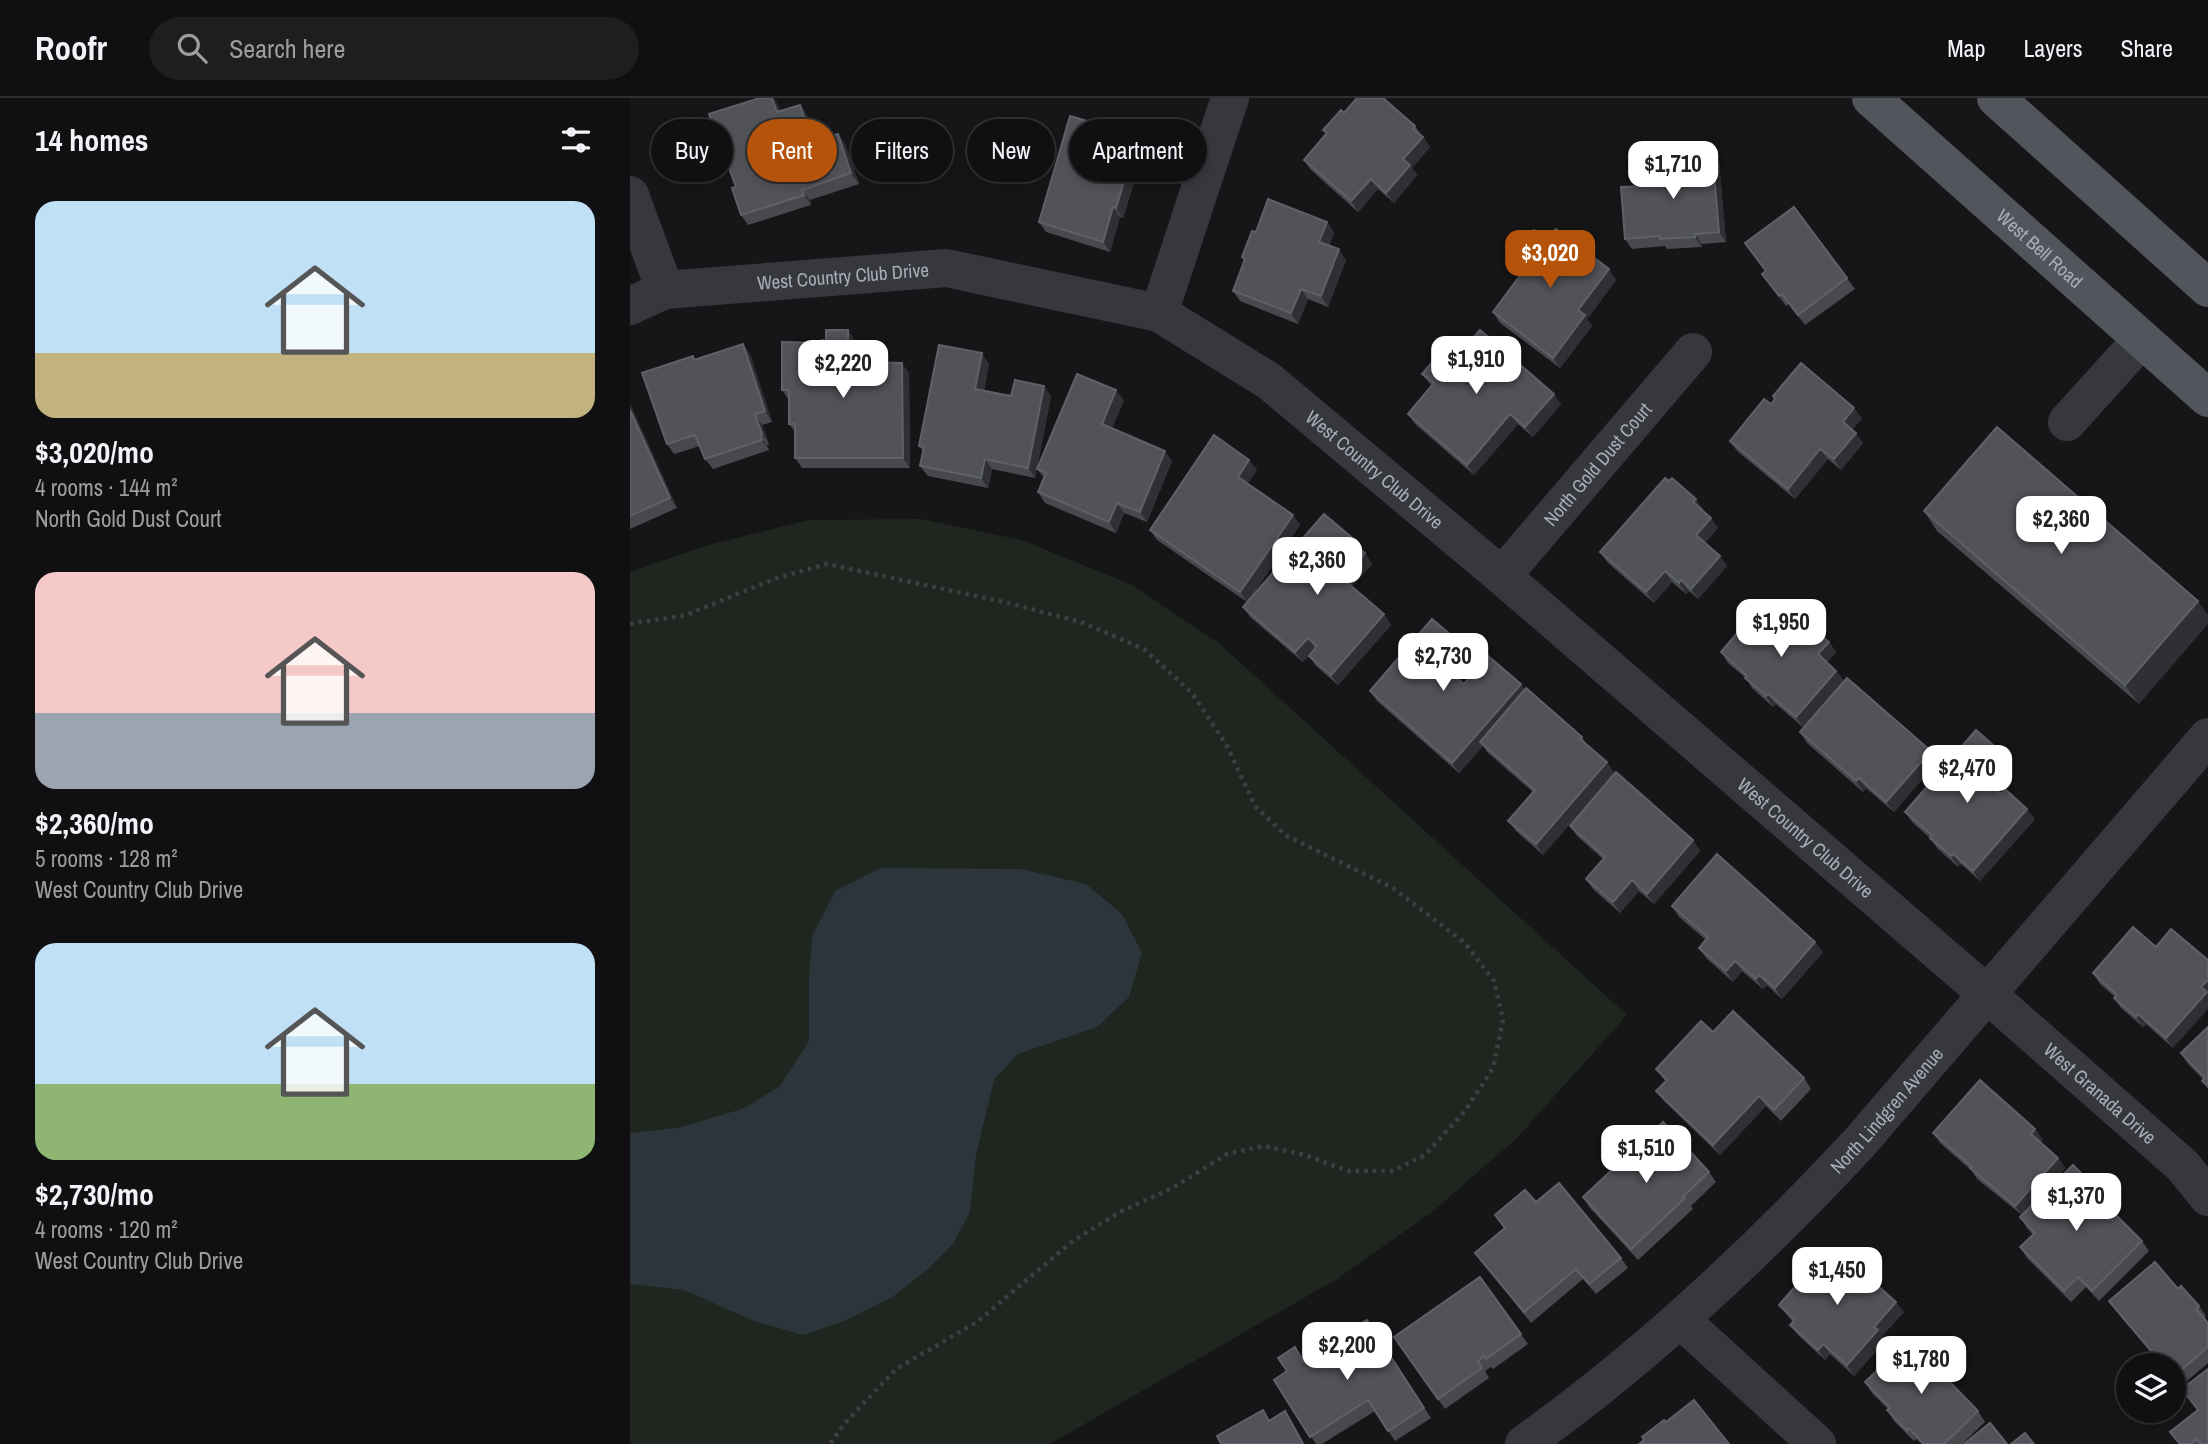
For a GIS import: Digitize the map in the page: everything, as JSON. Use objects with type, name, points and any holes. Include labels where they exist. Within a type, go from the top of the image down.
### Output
[{"type":"main road","name":"West Bell Road","points":[[1871,98],[2208,398]]},
{"type":"main road","points":[[1996,98],[2208,288]]},
{"type":"street","points":[[1158,313],[1230,98]]},
{"type":"street","points":[[630,195],[665,290]]},
{"type":"street","name":"West Country Club Drive","points":[[630,306],[665,290],[946,268],[1158,313],[1269,381],[1502,576],[1987,994]]},
{"type":"street","points":[[2067,422],[2141,339]]},
{"type":"street","name":"North Gold Dust Court","points":[[1502,576],[1693,352]]},
{"type":"street","name":"North Lindgren Avenue","points":[[1524,1444],[1681,1320],[1818,1188],[2208,737]]},
{"type":"street","name":"West Granada Drive","points":[[1987,994],[2183,1166],[2208,1197]]},
{"type":"street","points":[[1681,1320],[1816,1444]]},
{"type":"path","points":[[630,624],[686,615],[777,578],[827,564],[1004,602],[1082,622],[1144,649],[1192,693],[1227,746],[1255,806],[1285,835],[1393,888],[1465,943],[1494,981],[1503,1020],[1493,1068],[1465,1111],[1425,1155],[1392,1171],[1348,1171],[1305,1155],[1264,1146],[1227,1154],[1174,1187],[1120,1212],[1074,1240],[977,1322],[896,1369],[844,1424],[830,1444]]},
{"type":"shaded area","points":[[921,519],[1022,540],[1132,585],[1221,645],[1627,1015],[1517,1138],[1432,1212],[1337,1279],[1050,1444],[630,1444],[630,572],[705,546],[809,520]]},
{"type":"shaded area","points":[[880,868],[1021,869],[1086,884],[1122,914],[1142,953],[1129,997],[1097,1027],[1018,1054],[994,1080],[976,1155],[970,1212],[953,1244],[927,1270],[891,1298],[844,1321],[803,1335],[754,1321],[684,1290],[630,1284],[630,1133],[677,1128],[742,1109],[779,1087],[809,1041],[812,936],[835,891]]},
{"type":"building","points":[[760,98],[772,98],[777,112],[800,105],[805,119],[747,119],[747,182],[825,182],[802,190],[804,195],[741,215],[732,188],[736,187],[733,179],[733,119],[711,119],[709,114]]},
{"type":"building","points":[[1357,98],[1383,98],[1415,126],[1413,129],[1423,137],[1403,159],[1410,165],[1386,193],[1371,179],[1351,201],[1304,160],[1327,133],[1323,130],[1341,110],[1344,113]]},
{"type":"building","points":[[1069,119],[1069,182],[1124,182],[1103,242],[1039,222],[1051,182],[1055,182],[1055,167]]},
{"type":"building","points":[[837,134],[838,134],[851,173],[837,178]]},
{"type":"building","points":[[1712,150],[1719,232],[1695,234],[1695,237],[1625,239],[1621,187],[1645,186],[1644,169],[1678,166],[1679,183],[1685,183],[1683,152]]},
{"type":"building","points":[[1268,199],[1327,222],[1319,242],[1339,249],[1321,296],[1301,289],[1291,313],[1233,291],[1245,259],[1242,257],[1252,231],[1256,232]]},
{"type":"building","points":[[1794,207],[1847,278],[1798,315],[1762,274],[1766,271],[1745,243]]},
{"type":"building","points":[[1556,229],[1609,269],[1578,310],[1585,315],[1553,358],[1493,312],[1524,270],[1511,260],[1534,230],[1547,240]]},
{"type":"building","points":[[826,330],[848,330],[848,341],[866,341],[867,362],[902,363],[903,458],[795,458],[795,424],[789,424],[789,390],[782,390],[782,342],[821,343],[822,340],[826,341]]},
{"type":"building","points":[[1480,330],[1554,394],[1525,427],[1510,414],[1467,465],[1408,414],[1434,383],[1422,374],[1449,342],[1461,352]]},
{"type":"building","points":[[743,344],[765,411],[755,414],[762,440],[705,459],[695,435],[667,444],[642,373],[693,356],[694,360]]},
{"type":"building","points":[[939,345],[982,353],[975,389],[1011,396],[1015,380],[1044,386],[1028,468],[985,459],[981,478],[920,466],[924,447],[919,446]]},
{"type":"building","points":[[1801,363],[1854,408],[1843,422],[1856,433],[1834,459],[1820,449],[1788,489],[1730,441],[1764,399],[1771,404],[1775,399],[1773,396]]},
{"type":"building","points":[[1077,374],[1116,390],[1102,424],[1165,451],[1140,512],[1117,503],[1109,522],[1038,492],[1046,473],[1037,469]]},
{"type":"building","points":[[630,410],[670,498],[630,516]]},
{"type":"building","points":[[1997,427],[2198,601],[2125,685],[1924,511]]},
{"type":"building","points":[[1214,435],[1249,460],[1238,477],[1293,515],[1240,592],[1150,530]]},
{"type":"building","points":[[1665,478],[1669,481],[1672,478],[1696,499],[1693,502],[1711,518],[1696,535],[1720,556],[1691,589],[1665,571],[1646,592],[1600,552]]},
{"type":"building","points":[[1324,514],[1357,542],[1355,545],[1365,553],[1343,579],[1384,614],[1331,675],[1309,656],[1317,646],[1308,638],[1295,652],[1243,607]]},
{"type":"building","points":[[1761,605],[1785,626],[1795,613],[1829,642],[1818,654],[1836,671],[1796,717],[1745,678],[1747,676],[1721,652]]},
{"type":"building","points":[[1432,619],[1457,640],[1438,661],[1464,684],[1488,656],[1521,684],[1452,763],[1370,691]]},
{"type":"building","points":[[1847,678],[1931,751],[1886,802],[1859,778],[1856,781],[1800,732]]},
{"type":"building","points":[[1526,688],[1607,762],[1536,844],[1508,821],[1535,790],[1480,742]]},
{"type":"building","points":[[1976,730],[2001,752],[1980,776],[2001,794],[2005,789],[2027,809],[1973,871],[1930,838],[1932,835],[1905,812]]},
{"type":"building","points":[[1616,772],[1693,840],[1647,894],[1632,880],[1613,902],[1586,879],[1605,857],[1570,826]]},
{"type":"building","points":[[1717,854],[1815,942],[1775,988],[1759,975],[1756,979],[1735,961],[1726,971],[1699,948],[1708,937],[1672,906]]},
{"type":"building","points":[[2133,927],[2156,947],[2171,929],[2208,960],[2208,980],[2201,987],[2207,992],[2166,1038],[2114,998],[2117,995],[2093,973]]},
{"type":"building","points":[[1733,1011],[1804,1078],[1774,1110],[1759,1096],[1713,1145],[1656,1091],[1667,1080],[1656,1069],[1701,1021],[1713,1032]]},
{"type":"building","points":[[2208,1027],[2208,1086],[2202,1081],[2205,1078],[2181,1053]]},
{"type":"building","points":[[1980,1080],[2035,1129],[2031,1134],[2058,1158],[2015,1206],[1933,1133]]},
{"type":"building","points":[[1663,1122],[1709,1172],[1631,1249],[1583,1197]]},
{"type":"building","points":[[2073,1165],[2110,1202],[2103,1208],[2110,1216],[2114,1213],[2142,1241],[2092,1291],[2078,1277],[2064,1291],[2020,1247],[2035,1233],[2020,1217]]},
{"type":"building","points":[[1559,1183],[1621,1258],[1589,1284],[1576,1269],[1524,1312],[1475,1253],[1505,1228],[1495,1215],[1525,1190],[1536,1202]]},
{"type":"building","points":[[1836,1248],[1896,1302],[1874,1327],[1878,1330],[1847,1365],[1823,1344],[1818,1350],[1790,1325],[1795,1320],[1779,1305],[1808,1272],[1812,1276]]},
{"type":"building","points":[[2155,1262],[2178,1289],[2181,1286],[2199,1306],[2196,1309],[2208,1323],[2208,1347],[2186,1366],[2186,1353],[2153,1353],[2109,1301]]},
{"type":"building","points":[[1480,1277],[1521,1334],[1486,1359],[1484,1356],[1478,1361],[1482,1368],[1438,1399],[1394,1337]]},
{"type":"building","points":[[1367,1320],[1424,1408],[1388,1431],[1368,1400],[1310,1437],[1274,1380],[1287,1371],[1278,1358],[1295,1347],[1303,1361]]},
{"type":"building","points":[[1909,1340],[1978,1411],[1944,1444],[1924,1444],[1909,1428],[1907,1431],[1865,1382]]},
{"type":"building","points":[[2208,1369],[2208,1444],[2201,1444],[2197,1439],[2190,1444],[2180,1444],[2170,1432],[2181,1423],[2186,1423],[2186,1419],[2198,1410],[2186,1394],[2186,1386]]},
{"type":"building","points":[[1694,1400],[1729,1444],[1639,1444],[1644,1440],[1642,1437]]},
{"type":"building","points":[[1263,1410],[1269,1421],[1285,1411],[1303,1444],[1221,1444],[1217,1436]]},
{"type":"building","points":[[1990,1423],[2007,1444],[1964,1444]]},
{"type":"building","points":[[2025,1433],[2034,1444],[2011,1444]]}]
